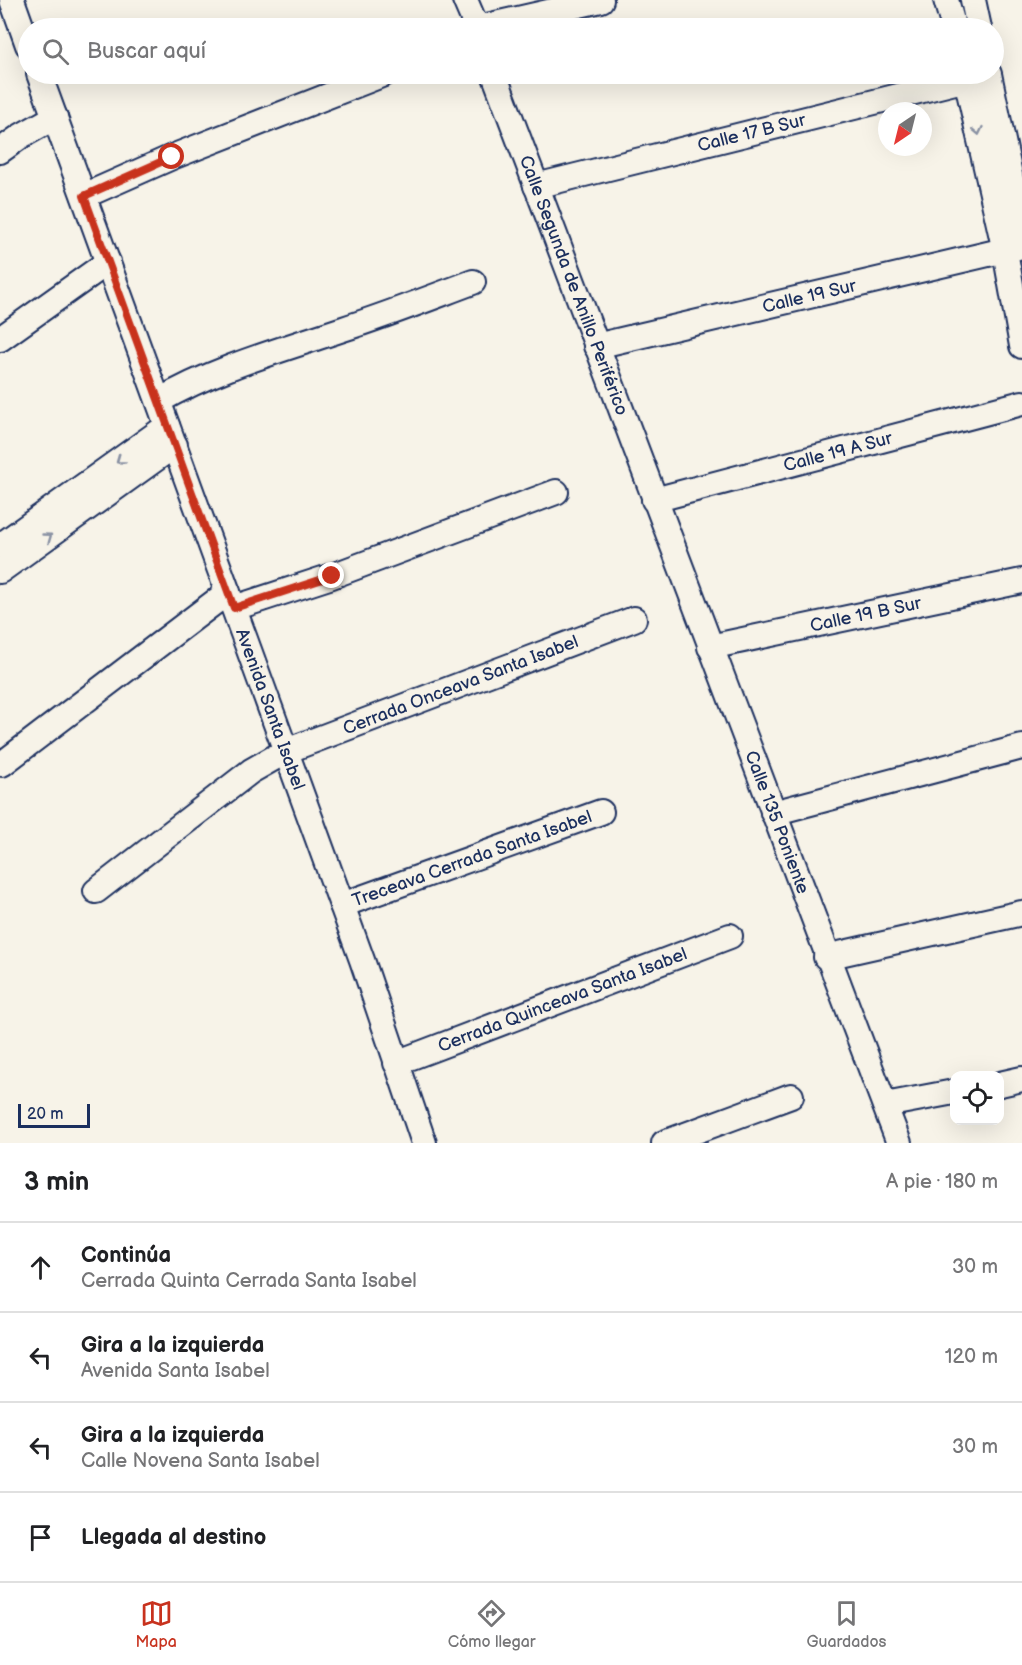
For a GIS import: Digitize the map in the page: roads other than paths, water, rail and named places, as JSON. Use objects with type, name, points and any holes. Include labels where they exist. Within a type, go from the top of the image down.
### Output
[{"type":"street","points":[[12,0],[18,18]]},
{"type":"street","points":[[465,0],[473,18]]},
{"type":"street","points":[[522,18],[601,0]]},
{"type":"street","points":[[946,0],[951,18]]},
{"type":"street","points":[[973,0],[977,18]]},
{"type":"street","name":"Avenida Santa Isabel","points":[[43,84],[342,905],[424,1143]]},
{"type":"street","points":[[84,196],[172,157],[358,84]]},
{"type":"street","name":"Calle Segunda de Anillo Periférico","points":[[498,84],[654,500]]},
{"type":"street","name":"Calle 17 B Sur","points":[[536,186],[938,84]]},
{"type":"street","points":[[976,84],[1013,249],[1022,346]]},
{"type":"street","points":[[977,84],[1022,232]]},
{"type":"street","points":[[0,151],[55,117]]},
{"type":"street","name":"Calle 19 Sur","points":[[596,346],[1013,249]]},
{"type":"street","points":[[0,339],[108,262]]},
{"type":"street","points":[[159,401],[181,388],[250,361],[393,313],[473,282]]},
{"type":"street","name":"Calle 19 A Sur","points":[[654,500],[1022,403]]},
{"type":"street","points":[[0,546],[171,435]]},
{"type":"street","points":[[0,571],[171,435]]},
{"type":"street","points":[[2,764],[199,612],[231,600],[332,576],[556,492]]},
{"type":"street","name":"Calle 135 Poniente","points":[[654,500],[826,957],[899,1143]]},
{"type":"street","name":"Calle 19 B Sur","points":[[710,647],[1022,581]]},
{"type":"street","name":"Cerrada Onceava Santa Isabel","points":[[96,891],[251,771],[286,751],[634,619]]},
{"type":"street","points":[[773,813],[1022,747]]},
{"type":"street","name":"Treceava Cerrada Santa Isabel","points":[[342,905],[601,812]]},
{"type":"street","points":[[826,957],[1022,913]]},
{"type":"street","name":"Cerrada Quinceava Santa Isabel","points":[[396,1063],[730,936]]},
{"type":"street","points":[[1004,1083],[1022,1079]]},
{"type":"street","points":[[885,1105],[950,1093]]},
{"type":"street","points":[[664,1143],[791,1096]]}]
